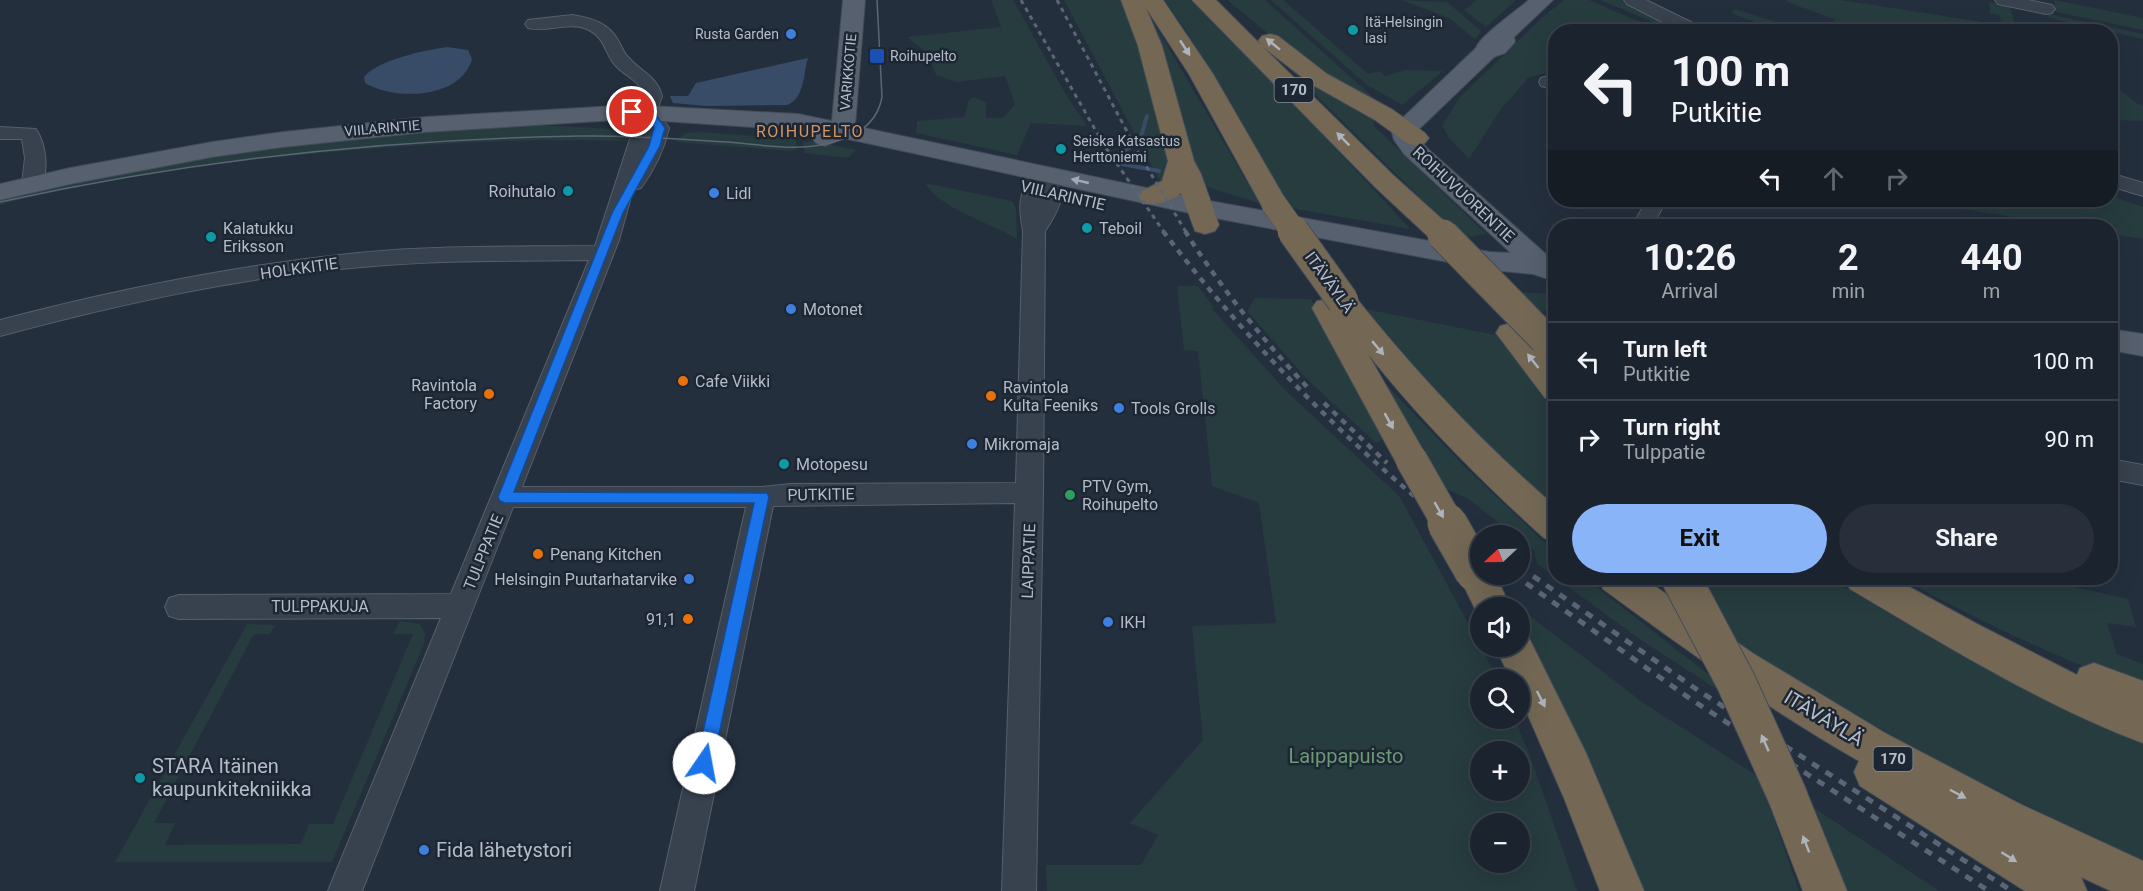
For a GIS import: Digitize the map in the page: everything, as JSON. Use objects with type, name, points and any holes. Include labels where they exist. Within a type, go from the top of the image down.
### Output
[{"type":"highway","points":[[1132,0],[1150,46],[1181,161],[1188,174],[1202,216]]},
{"type":"highway","name":"ITÄVÄYLÄ","points":[[1152,0],[1201,74],[1274,204],[1332,298],[1447,426],[1511,489],[1548,521]]},
{"type":"highway","name":"170","points":[[1203,0],[1434,234],[1548,342]]},
{"type":"highway","points":[[1220,0],[1319,79],[1410,134]]},
{"type":"highway","points":[[1152,197],[1172,189],[1177,181],[1181,161]]},
{"type":"highway","points":[[1434,234],[1548,380]]},
{"type":"highway","points":[[1332,298],[1410,459],[1488,597]]},
{"type":"highway","name":"ITÄVÄYLÄ","points":[[1625,585],[1758,677],[1878,750],[2022,828],[2143,883]]},
{"type":"highway","points":[[1685,585],[1736,682],[1788,797],[1825,891]]},
{"type":"highway","points":[[1875,585],[1927,616],[2038,675],[2143,724]]},
{"type":"highway","points":[[1897,585],[2040,657],[2143,699]]},
{"type":"highway","points":[[1658,609],[1776,706],[1874,771],[2066,891]]},
{"type":"highway","points":[[1520,657],[1555,727],[1600,830],[1622,891]]},
{"type":"main road","name":"VARIKKOTIE","points":[[828,131],[838,0]]},
{"type":"main road","name":"VARIKKOTIE","points":[[828,131],[844,122],[854,0]]},
{"type":"main road","name":"ROIHUVUORENTIE","points":[[1542,0],[1494,43],[1430,107],[1430,121],[1410,134],[1548,265]]},
{"type":"main road","name":"VIILARINTIE","points":[[0,183],[195,151],[360,129],[570,116],[583,122],[651,122],[828,131],[1045,185],[1202,216],[1548,269]]},
{"type":"main road","name":"VIILARINTIE","points":[[0,192],[33,179]]},
{"type":"main road","name":"VIILARINTIE","points":[[1045,185],[1152,197],[1202,216]]},
{"type":"main road","points":[[2118,340],[2143,345]]},
{"type":"street","points":[[1633,0],[1681,24]]},
{"type":"street","points":[[2004,0],[2046,9]]},
{"type":"street","name":"TULPPATIE","points":[[345,891],[603,253],[617,213],[651,156],[653,96],[652,88],[646,79],[620,60],[604,33],[585,23],[565,20],[534,24]]},
{"type":"street","points":[[0,133],[29,133],[33,141],[33,179]]},
{"type":"street","points":[[2118,182],[2143,190]]},
{"type":"street","name":"LAIPPATIE","points":[[1019,891],[1030,493],[1034,231],[1046,214],[1045,185]]},
{"type":"street","name":"HOLKKITIE","points":[[0,328],[149,292],[334,262],[472,253],[603,253]]},
{"type":"street","points":[[2118,470],[2143,475]]},
{"type":"street","name":"PUTKITIE","points":[[505,497],[762,497],[791,494],[1030,493]]},
{"type":"street","points":[[677,891],[762,497]]},
{"type":"street","name":"TULPPAKUJA","points":[[179,607],[460,606]]},
{"type":"green space","points":[[991,0],[1013,0],[1065,93],[1087,126],[1031,123],[1017,155],[916,133],[917,121],[964,117],[969,100],[973,97],[986,102],[986,118],[1003,118],[1015,104],[1005,76],[957,82],[936,75],[927,53],[907,37],[1001,27]]},
{"type":"green space","points":[[1064,0],[1125,0],[1172,170],[1161,183]]},
{"type":"green space","points":[[1164,0],[1190,0],[1290,99],[1410,229],[1291,208],[1185,29]]},
{"type":"green space","points":[[1227,0],[1265,0],[1366,91],[1381,105],[1382,109],[1287,49]]},
{"type":"green space","points":[[1271,0],[1283,0],[1368,74],[1380,71],[1385,76],[1406,70],[1443,71],[1402,105],[1367,85]]},
{"type":"green space","points":[[1401,0],[1447,2],[1481,31],[1475,39],[1449,18]]},
{"type":"green space","points":[[1477,0],[1516,0],[1486,27],[1464,10]]},
{"type":"green space","points":[[1564,0],[1589,0],[1645,24],[1548,24],[1548,71],[1528,78],[1501,109],[1469,159],[1450,139],[1442,126],[1459,98],[1545,15]]},
{"type":"green space","points":[[1601,0],[1621,0],[1670,24],[1657,24]]},
{"type":"green space","points":[[1787,0],[1841,0],[1996,24],[1833,24],[1834,19],[1787,2]]},
{"type":"green space","points":[[2054,0],[2143,18],[2143,30],[2118,24],[2056,12]]},
{"type":"green space","points":[[1989,2],[2010,6],[2015,24],[2002,24],[1999,15],[1990,14]]},
{"type":"green space","points":[[1145,7],[1259,203],[1201,185]]},
{"type":"green space","points":[[1735,9],[1781,24],[1760,24],[1731,13]]},
{"type":"green space","points":[[2048,14],[2096,24],[2076,24],[2049,18]]},
{"type":"green space","points":[[2118,29],[2143,34],[2143,39],[2118,33]]},
{"type":"green space","points":[[1262,42],[1376,116],[1373,125],[1486,234],[1461,238]]},
{"type":"green space","points":[[2118,89],[2138,104],[2143,105],[2143,121],[2118,120]]},
{"type":"green space","points":[[518,124],[632,130],[627,141],[456,143],[265,159],[132,177],[0,205],[0,194],[270,144]]},
{"type":"green space","points":[[700,132],[796,139],[797,149],[791,151],[676,142],[685,133]]},
{"type":"green space","points":[[812,141],[856,150],[848,158],[805,153],[803,142]]},
{"type":"green space","points":[[925,183],[1012,201],[1016,208],[1017,239],[954,208],[932,192]]},
{"type":"green space","points":[[2118,198],[2143,207],[2143,239],[2118,235],[2118,219],[2024,219],[1951,207],[2118,207]]},
{"type":"green space","name":"Laippapuisto","points":[[1177,286],[1198,286],[1214,308],[1212,309],[1286,391],[1400,497],[1470,627],[1470,657],[1486,657],[1493,669],[1470,669],[1470,729],[1519,729],[1524,741],[1470,741],[1470,801],[1530,801],[1530,757],[1577,891],[1047,891],[1046,865],[1141,865],[1158,835],[1130,823],[1203,740],[1192,626],[1276,623],[1259,503],[1212,486],[1198,351],[1184,350]]},
{"type":"green space","points":[[1515,292],[1548,294],[1548,309],[1538,315]]},
{"type":"green space","points":[[1255,298],[1311,299],[1388,435],[1376,443],[1308,380],[1247,311]]},
{"type":"green space","points":[[1360,308],[1500,336],[1548,404],[1548,507],[1481,445]]},
{"type":"green space","points":[[1376,374],[1462,464],[1526,525],[1502,525],[1467,498],[1439,486]]},
{"type":"green space","points":[[1530,528],[1548,545],[1548,572],[1537,564],[1534,550],[1530,547]]},
{"type":"green space","points":[[1566,585],[1594,585],[1718,682],[1721,692],[1641,640]]},
{"type":"green space","points":[[1702,585],[1842,585],[1896,618],[2008,676],[2143,739],[2143,864],[1947,765],[1804,687],[1734,643]]},
{"type":"green space","points":[[1914,585],[2065,585],[2128,599],[2136,627],[2107,623],[2117,654],[2143,664],[2143,690],[2020,638]]},
{"type":"green space","points":[[1530,617],[1645,704],[1759,777],[1799,891],[1634,891],[1572,729],[1530,647]]},
{"type":"green space","points":[[400,621],[420,624],[425,633],[424,644],[332,862],[115,862],[247,624],[275,625],[270,634],[254,634],[154,823],[175,823],[165,845],[301,844],[309,824],[333,824],[413,634],[393,634]]},
{"type":"green space","points":[[1808,804],[1939,891],[1845,891]]},
{"type":"water","points":[[447,47],[468,50],[472,59],[465,72],[455,82],[441,89],[409,94],[378,89],[365,83],[364,77],[370,71],[390,61],[415,53]]},
{"type":"water","points":[[808,58],[800,91],[793,102],[787,105],[706,106],[673,103],[670,96],[688,96],[696,83]]},
{"type":"waterway","points":[[1147,116],[1140,140],[1126,150],[1122,164],[1159,171]]},
{"type":"tram line","points":[[0,202],[144,174],[289,154],[362,147],[508,138],[599,136],[784,147],[826,144],[848,137],[862,129],[873,119],[880,105],[882,97],[877,0]]},
{"type":"railway","points":[[1021,0],[1104,145],[1164,232]]},
{"type":"railway","points":[[1057,0],[1139,154],[1186,232]]},
{"type":"railway","points":[[1163,231],[1228,311],[1296,386],[1370,457],[1448,524]]},
{"type":"railway","points":[[1185,231],[1243,313],[1309,389]]},
{"type":"railway","points":[[1324,403],[1387,463]]},
{"type":"railway","points":[[1446,523],[1470,542]]},
{"type":"railway","points":[[1530,574],[1699,691],[2012,891]]},
{"type":"railway","points":[[1529,585],[1692,700],[1989,891]]},
{"type":"place","name":"Itä-Helsingin lasi","points":[[1353,30]]},
{"type":"place","name":"Rusta Garden","points":[[791,34]]},
{"type":"place","name":"Roihupelto","points":[[877,56]]},
{"type":"place","name":"Seiska Katsastus Herttoniemi","points":[[1061,149]]},
{"type":"place","name":"Roihutalo","points":[[568,191]]},
{"type":"place","name":"Lidl","points":[[714,193]]},
{"type":"place","name":"Teboil","points":[[1087,228]]},
{"type":"place","name":"Kalatukku Eriksson","points":[[211,237]]},
{"type":"place","name":"Motonet","points":[[791,309]]},
{"type":"place","name":"Cafe Viikki","points":[[683,381]]},
{"type":"place","name":"Ravintola Factory","points":[[489,394]]},
{"type":"place","name":"Ravintola Kulta Feeniks","points":[[991,396]]},
{"type":"place","name":"Tools Grolls","points":[[1119,408]]},
{"type":"place","name":"Mikromaja","points":[[972,444]]},
{"type":"place","name":"Motopesu","points":[[784,464]]},
{"type":"place","name":"PTV Gym, Roihupelto","points":[[1070,495]]},
{"type":"place","name":"Penang Kitchen","points":[[538,554]]},
{"type":"place","name":"Helsingin Puutarhatarvike","points":[[689,579]]},
{"type":"place","name":"91,1","points":[[688,619]]},
{"type":"place","name":"IKH","points":[[1108,622]]},
{"type":"place","name":"STARA Itäinen kaupunkitekniikka","points":[[140,778]]},
{"type":"place","name":"Fida lähetystori","points":[[424,850]]},
{"type":"district","name":"ROIHUPELTO","points":[[810,131]]},
{"type":"route","points":[[632,112],[649,113],[659,128],[655,146],[617,213],[505,497],[762,497],[704,763]]}]
